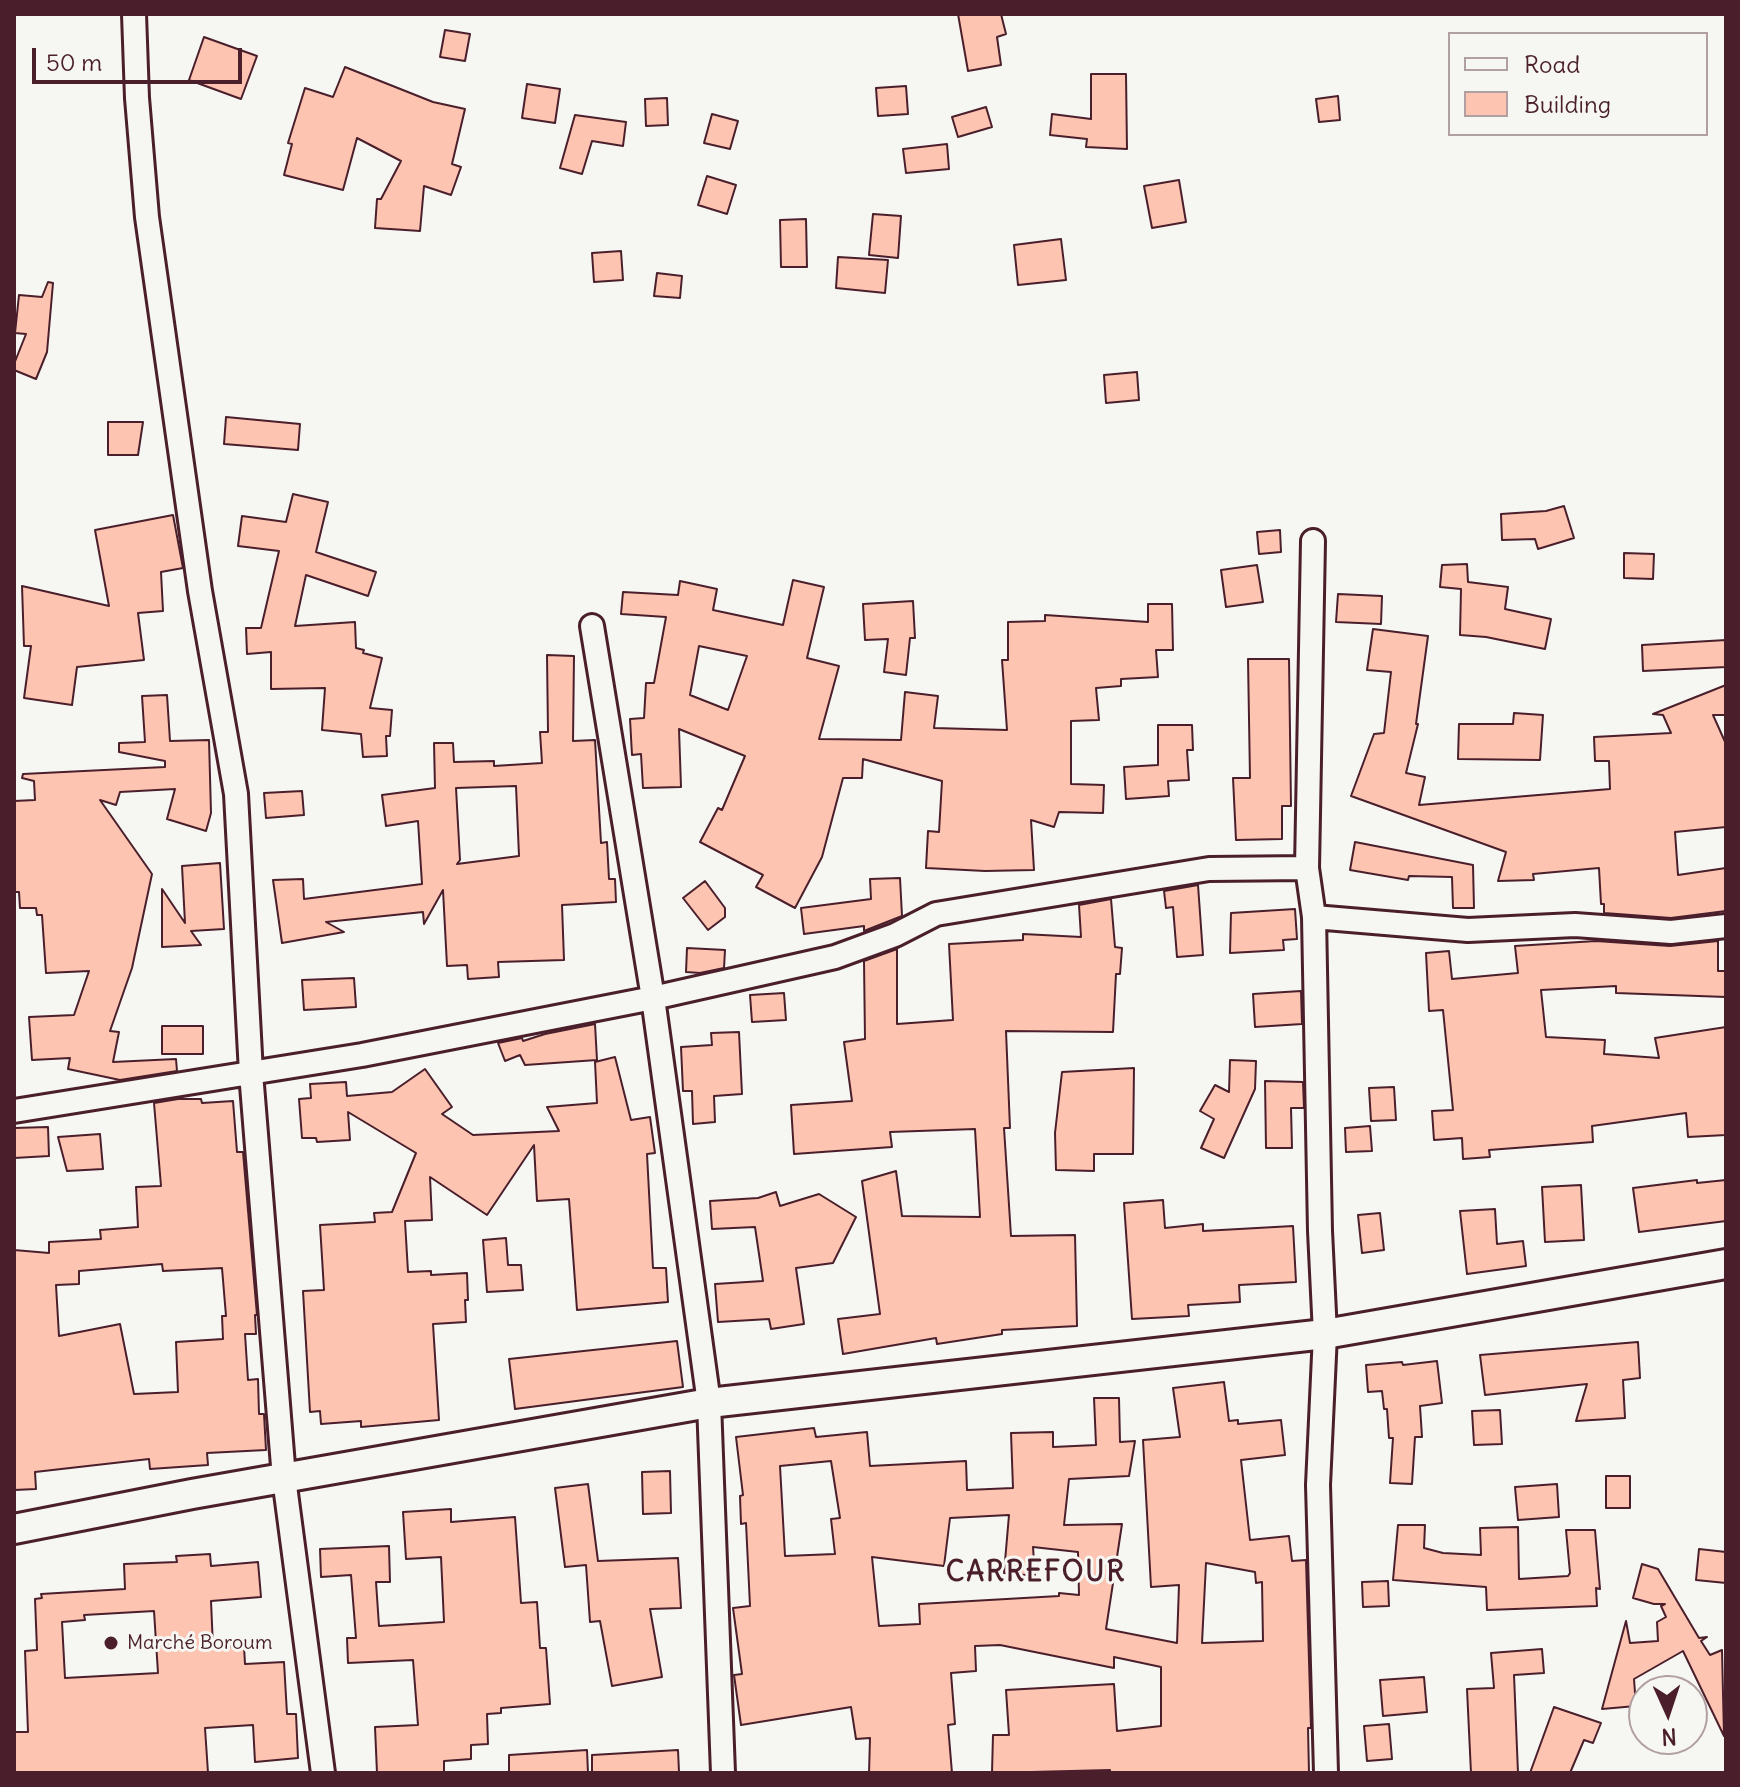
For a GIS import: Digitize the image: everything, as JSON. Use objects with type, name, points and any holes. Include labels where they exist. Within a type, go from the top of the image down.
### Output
[{"type":"street","points":[[134,14],[147,217],[200,591],[236,794],[251,1073],[284,1478],[323,1773]]},
{"type":"street","points":[[1313,541],[1307,868],[1314,917],[1325,1334],[1318,1485],[1326,1773]]},
{"type":"street","points":[[592,626],[653,998],[709,1403],[723,1773]]},
{"type":"street","points":[[14,1111],[362,1055],[653,998],[835,957],[895,935],[936,914],[1209,869],[1307,868]]},
{"type":"street","points":[[1314,917],[1468,930],[1575,925],[1671,932],[1726,926]]},
{"type":"street","points":[[14,1529],[709,1403],[1325,1334],[1726,1264]]},
{"type":"building","points":[[958,14],[1001,14],[1006,34],[997,37],[1001,65],[968,71]]},
{"type":"building","points":[[445,30],[470,34],[465,61],[440,57]]},
{"type":"building","points":[[204,37],[257,56],[241,99],[189,80]]},
{"type":"building","points":[[345,67],[433,102],[465,109],[452,164],[461,167],[451,195],[424,186],[420,231],[375,228],[377,199],[381,199],[401,161],[357,138],[343,190],[284,175],[292,144],[288,143],[305,88],[333,97]]},
{"type":"building","points":[[1091,74],[1126,74],[1127,149],[1086,147],[1087,139],[1050,135],[1052,114],[1091,119]]},
{"type":"building","points":[[527,84],[560,89],[555,123],[522,118]]},
{"type":"building","points":[[906,86],[908,114],[878,116],[876,88]]},
{"type":"building","points":[[1338,96],[1340,120],[1319,122],[1316,99]]},
{"type":"building","points":[[667,98],[668,125],[646,126],[645,99]]},
{"type":"building","points":[[986,107],[992,127],[958,137],[952,117]]},
{"type":"building","points":[[712,114],[738,121],[730,149],[704,143]]},
{"type":"building","points":[[575,115],[626,122],[623,146],[592,141],[582,174],[560,168]]},
{"type":"building","points":[[947,144],[949,169],[906,173],[903,149]]},
{"type":"building","points":[[707,176],[736,185],[727,214],[698,205]]},
{"type":"building","points":[[1179,180],[1186,222],[1152,228],[1144,186]]},
{"type":"building","points":[[873,214],[901,216],[898,258],[869,255]]},
{"type":"building","points":[[806,219],[807,267],[781,267],[780,220]]},
{"type":"building","points":[[1061,239],[1066,280],[1018,285],[1014,245]]},
{"type":"building","points":[[621,251],[623,280],[594,282],[592,253]]},
{"type":"building","points":[[838,257],[888,260],[885,293],[836,288]]},
{"type":"building","points":[[657,273],[682,276],[680,298],[654,296]]},
{"type":"building","points":[[48,282],[53,283],[47,352],[36,379],[14,370],[26,334],[15,333],[19,295],[42,297]]},
{"type":"building","points":[[1137,372],[1139,400],[1106,403],[1104,375]]},
{"type":"building","points":[[226,417],[300,424],[298,450],[224,444]]},
{"type":"building","points":[[108,422],[143,422],[138,455],[108,455]]},
{"type":"building","points":[[293,494],[328,502],[316,552],[376,572],[368,596],[306,575],[295,626],[355,622],[356,648],[382,658],[370,708],[392,710],[390,736],[386,736],[387,756],[363,757],[361,734],[322,730],[325,688],[271,689],[271,652],[247,654],[246,628],[261,628],[279,551],[238,546],[242,516],[286,522]]},
{"type":"building","points":[[1564,506],[1574,538],[1538,549],[1535,539],[1502,540],[1501,514],[1546,511]]},
{"type":"building","points":[[173,515],[183,568],[161,572],[163,611],[138,613],[144,660],[77,667],[72,705],[24,698],[31,646],[24,646],[22,586],[109,606],[95,530]]},
{"type":"building","points":[[1280,530],[1281,552],[1259,554],[1257,532]]},
{"type":"building","points":[[1624,553],[1654,554],[1653,579],[1624,578]]},
{"type":"building","points":[[1467,564],[1468,582],[1508,587],[1505,609],[1551,619],[1545,649],[1460,635],[1461,589],[1440,587],[1442,565]]},
{"type":"building","points":[[1257,565],[1263,602],[1226,607],[1221,570]]},
{"type":"building","points":[[793,580],[824,587],[807,658],[839,666],[819,739],[901,740],[905,692],[938,696],[934,728],[1007,730],[1002,660],[1008,660],[1008,622],[1045,621],[1045,615],[1148,622],[1148,604],[1172,604],[1173,650],[1156,650],[1158,677],[1121,679],[1121,686],[1096,688],[1099,720],[1071,721],[1071,784],[1104,785],[1103,813],[1059,812],[1054,827],[1031,820],[1034,870],[926,868],[928,831],[939,832],[942,781],[863,759],[862,778],[843,778],[822,857],[795,908],[756,887],[763,875],[700,842],[718,808],[722,810],[745,756],[679,729],[681,787],[643,788],[641,754],[632,755],[630,719],[644,718],[646,683],[654,683],[666,617],[621,614],[623,592],[678,595],[680,581],[717,589],[713,610],[783,625]],"holes":[[[699,646],[747,656],[728,710],[690,695]]]},
{"type":"building","points":[[1338,594],[1382,596],[1381,624],[1336,622]]},
{"type":"building","points":[[913,601],[915,638],[910,638],[906,675],[884,672],[888,639],[865,640],[863,604]]},
{"type":"building","points":[[1373,629],[1428,636],[1418,724],[1406,773],[1425,777],[1419,805],[1610,789],[1609,761],[1595,761],[1594,737],[1671,733],[1663,715],[1653,714],[1726,685],[1726,715],[1713,715],[1726,744],[1726,827],[1675,832],[1678,875],[1726,868],[1726,911],[1671,918],[1604,913],[1599,868],[1533,874],[1534,880],[1498,881],[1506,852],[1351,796],[1374,734],[1384,733],[1391,672],[1367,670]]},
{"type":"building","points":[[1726,640],[1726,667],[1643,671],[1642,645]]},
{"type":"building","points":[[547,655],[574,656],[573,741],[595,740],[601,843],[607,842],[609,879],[615,879],[616,902],[562,905],[564,960],[498,962],[499,977],[468,979],[467,965],[447,966],[443,890],[424,924],[423,912],[326,922],[344,932],[282,943],[273,880],[303,879],[304,899],[422,884],[418,821],[386,826],[382,795],[435,788],[434,743],[453,743],[454,762],[494,761],[494,766],[542,763],[540,732],[548,732]],"holes":[[[516,786],[519,856],[457,864],[460,860],[456,788]]]},
{"type":"building","points":[[1248,659],[1289,659],[1291,806],[1282,806],[1282,839],[1236,840],[1233,778],[1250,778]]},
{"type":"building","points":[[167,695],[170,741],[209,740],[211,813],[206,831],[167,819],[175,789],[120,792],[116,805],[100,800],[152,874],[132,968],[110,1031],[119,1032],[113,1062],[176,1059],[177,1071],[120,1080],[68,1069],[70,1058],[32,1060],[29,1017],[74,1015],[89,971],[46,973],[42,915],[37,915],[36,908],[20,908],[19,892],[15,892],[14,887],[14,801],[35,800],[34,781],[22,778],[23,774],[165,767],[165,761],[119,752],[119,743],[145,742],[142,696]]},
{"type":"building","points":[[1514,713],[1543,715],[1540,760],[1458,759],[1459,724],[1513,724]]},
{"type":"building","points":[[1158,725],[1192,725],[1193,750],[1187,750],[1189,780],[1168,781],[1169,796],[1126,799],[1124,767],[1158,765]]},
{"type":"building","points":[[302,791],[304,815],[266,818],[264,793]]},
{"type":"building","points":[[1355,842],[1473,865],[1474,908],[1453,908],[1452,877],[1409,876],[1408,880],[1350,870]]},
{"type":"building","points":[[220,863],[224,929],[191,931],[201,945],[162,947],[162,889],[185,923],[182,866]]},
{"type":"building","points":[[900,878],[902,916],[864,931],[864,926],[804,934],[801,908],[871,899],[870,879]]},
{"type":"building","points":[[705,881],[725,908],[725,917],[708,930],[683,898]]},
{"type":"building","points":[[1198,885],[1203,955],[1177,957],[1173,907],[1166,908],[1164,891]]},
{"type":"building","points":[[1111,899],[1115,947],[1122,948],[1120,974],[1116,974],[1113,1032],[1006,1031],[1010,1128],[1004,1128],[1011,1236],[1075,1235],[1077,1326],[1002,1330],[1002,1334],[937,1344],[936,1338],[843,1354],[838,1319],[880,1314],[862,1181],[896,1171],[902,1216],[980,1217],[975,1129],[890,1132],[892,1147],[794,1154],[791,1105],[852,1101],[844,1042],[865,1039],[864,961],[897,949],[897,1024],[953,1020],[949,944],[1023,940],[1023,934],[1081,937],[1079,905]]},
{"type":"building","points":[[1295,909],[1297,939],[1283,940],[1284,950],[1230,953],[1231,913]]},
{"type":"building","points":[[1596,941],[1670,946],[1718,941],[1718,971],[1726,971],[1726,997],[1616,993],[1616,986],[1541,990],[1546,1037],[1605,1040],[1604,1054],[1659,1058],[1655,1038],[1726,1027],[1726,1135],[1688,1137],[1686,1113],[1592,1126],[1593,1142],[1489,1150],[1490,1157],[1463,1159],[1462,1138],[1434,1140],[1432,1111],[1453,1110],[1443,1010],[1429,1011],[1426,953],[1449,951],[1452,979],[1518,973],[1515,946]]},
{"type":"building","points":[[687,948],[725,950],[724,968],[700,973],[686,972]]},
{"type":"building","points":[[354,978],[356,1007],[304,1010],[302,980]]},
{"type":"building","points":[[1301,991],[1302,1024],[1255,1027],[1253,994]]},
{"type":"building","points":[[784,993],[786,1020],[752,1022],[750,995]]},
{"type":"building","points":[[595,1024],[597,1060],[525,1065],[520,1055],[505,1061],[498,1043],[522,1038],[523,1041]]},
{"type":"building","points":[[162,1026],[203,1026],[203,1054],[162,1054]]},
{"type":"building","points":[[739,1032],[742,1094],[714,1096],[715,1122],[693,1124],[692,1091],[683,1091],[681,1047],[712,1045],[711,1033]]},
{"type":"building","points":[[615,1057],[631,1120],[650,1117],[655,1153],[647,1154],[653,1268],[666,1268],[668,1302],[577,1310],[569,1199],[537,1201],[534,1145],[487,1215],[430,1177],[432,1220],[405,1221],[408,1272],[431,1271],[431,1275],[467,1273],[468,1300],[465,1300],[466,1322],[433,1324],[439,1420],[361,1427],[361,1421],[321,1424],[320,1411],[310,1412],[303,1291],[324,1290],[320,1225],[375,1222],[374,1213],[392,1212],[416,1153],[348,1112],[350,1140],[317,1142],[316,1138],[302,1138],[299,1099],[311,1098],[310,1084],[346,1082],[347,1096],[392,1092],[425,1069],[452,1107],[442,1114],[473,1135],[559,1131],[547,1107],[597,1103],[595,1062]]},
{"type":"building","points":[[1230,1060],[1256,1061],[1255,1089],[1224,1158],[1201,1148],[1214,1119],[1200,1111],[1215,1085],[1229,1092]]},
{"type":"building","points":[[1134,1068],[1133,1154],[1094,1154],[1094,1171],[1056,1170],[1055,1133],[1062,1072]]},
{"type":"building","points":[[1265,1081],[1303,1082],[1304,1108],[1291,1108],[1292,1148],[1266,1148]]},
{"type":"building","points":[[1394,1087],[1396,1120],[1371,1121],[1369,1088]]},
{"type":"building","points":[[178,1099],[201,1099],[202,1103],[233,1101],[237,1152],[243,1152],[257,1315],[256,1334],[245,1334],[248,1380],[258,1379],[259,1414],[264,1414],[266,1450],[207,1453],[208,1465],[150,1469],[149,1459],[35,1472],[36,1489],[14,1490],[14,1250],[49,1253],[49,1242],[101,1239],[100,1230],[138,1227],[136,1187],[161,1186],[154,1103]],"holes":[[[162,1264],[163,1271],[222,1268],[226,1316],[222,1316],[223,1339],[176,1342],[178,1392],[134,1394],[120,1324],[59,1336],[56,1285],[79,1284],[79,1271]]]},
{"type":"building","points":[[1370,1126],[1372,1151],[1346,1152],[1345,1128]]},
{"type":"building","points":[[48,1127],[49,1156],[14,1158],[14,1128]]},
{"type":"building","points":[[100,1134],[103,1169],[67,1171],[58,1137]]},
{"type":"building","points":[[1697,1180],[1697,1183],[1726,1180],[1726,1221],[1639,1232],[1633,1188]]},
{"type":"building","points":[[1581,1185],[1584,1240],[1545,1242],[1542,1187]]},
{"type":"building","points":[[776,1192],[780,1206],[819,1194],[856,1217],[833,1263],[796,1268],[804,1324],[771,1329],[769,1319],[718,1322],[715,1284],[763,1281],[755,1227],[712,1229],[710,1201],[758,1198]]},
{"type":"building","points":[[1163,1200],[1165,1228],[1203,1224],[1203,1231],[1293,1226],[1296,1282],[1239,1285],[1240,1302],[1188,1305],[1189,1316],[1132,1319],[1124,1203]]},
{"type":"building","points":[[1495,1209],[1497,1244],[1523,1241],[1526,1266],[1467,1274],[1460,1211]]},
{"type":"building","points":[[1380,1213],[1384,1250],[1362,1253],[1358,1215]]},
{"type":"building","points":[[506,1238],[508,1265],[521,1265],[523,1290],[487,1292],[483,1240]]},
{"type":"building","points":[[677,1341],[683,1387],[515,1409],[509,1359]]},
{"type":"building","points":[[1638,1342],[1640,1378],[1623,1380],[1625,1418],[1576,1421],[1587,1384],[1485,1395],[1480,1355]]},
{"type":"building","points":[[1437,1361],[1442,1403],[1420,1406],[1422,1437],[1415,1437],[1412,1484],[1390,1483],[1393,1438],[1389,1438],[1382,1391],[1368,1392],[1366,1365]]},
{"type":"building","points":[[1224,1382],[1229,1421],[1238,1420],[1238,1424],[1281,1420],[1285,1455],[1241,1460],[1250,1540],[1289,1536],[1292,1561],[1306,1560],[1311,1728],[1308,1728],[1309,1773],[1110,1773],[1110,1770],[992,1773],[993,1735],[1009,1735],[1006,1690],[1114,1684],[1117,1731],[1161,1726],[1161,1667],[1114,1657],[1114,1668],[1000,1645],[975,1646],[976,1671],[951,1673],[955,1724],[948,1725],[952,1773],[869,1773],[870,1738],[856,1739],[851,1707],[741,1725],[734,1675],[742,1674],[733,1608],[750,1606],[746,1523],[741,1524],[740,1496],[743,1495],[736,1437],[814,1428],[816,1437],[867,1432],[870,1466],[966,1461],[967,1490],[1013,1488],[1011,1433],[1053,1432],[1053,1447],[1096,1445],[1094,1398],[1119,1398],[1120,1442],[1135,1441],[1129,1476],[1069,1479],[1064,1525],[1122,1524],[1106,1629],[1177,1643],[1179,1585],[1151,1587],[1143,1440],[1180,1437],[1173,1388]],"holes":[[[831,1461],[840,1518],[831,1519],[835,1554],[785,1556],[780,1466]],[[1009,1515],[1004,1573],[1035,1576],[1033,1547],[1078,1552],[1079,1595],[1059,1593],[1059,1596],[919,1604],[920,1624],[879,1626],[872,1557],[944,1566],[950,1518]],[[1206,1563],[1255,1572],[1256,1583],[1262,1582],[1263,1641],[1202,1643]]]},
{"type":"building","points":[[1500,1410],[1502,1444],[1474,1445],[1472,1411]]},
{"type":"building","points":[[670,1471],[671,1513],[643,1514],[642,1472]]},
{"type":"building","points":[[1606,1476],[1630,1476],[1630,1508],[1606,1508]]},
{"type":"building","points":[[588,1484],[598,1561],[678,1558],[681,1608],[650,1609],[662,1677],[612,1686],[600,1621],[590,1622],[586,1565],[565,1567],[555,1488]]},
{"type":"building","points":[[1557,1484],[1559,1517],[1518,1520],[1515,1487]]},
{"type":"building","points":[[451,1509],[451,1522],[515,1517],[521,1603],[537,1602],[540,1648],[546,1648],[550,1704],[501,1708],[501,1713],[487,1714],[488,1744],[471,1745],[471,1759],[444,1761],[444,1773],[377,1773],[375,1727],[418,1725],[413,1660],[348,1663],[347,1638],[356,1638],[351,1575],[321,1577],[320,1549],[389,1546],[390,1582],[376,1582],[379,1626],[444,1622],[441,1557],[406,1559],[403,1512]]},
{"type":"building","points":[[1398,1525],[1425,1525],[1424,1548],[1443,1553],[1481,1555],[1480,1528],[1518,1527],[1519,1579],[1568,1576],[1566,1530],[1595,1530],[1600,1589],[1596,1588],[1597,1606],[1487,1610],[1486,1587],[1393,1580]]},
{"type":"building","points":[[1699,1549],[1726,1552],[1726,1583],[1696,1580]]},
{"type":"building","points":[[210,1554],[211,1566],[258,1562],[261,1597],[211,1601],[213,1647],[244,1646],[245,1664],[284,1662],[287,1714],[296,1714],[298,1758],[255,1762],[253,1725],[205,1728],[208,1773],[14,1773],[14,1732],[28,1732],[25,1651],[37,1650],[35,1599],[42,1598],[41,1594],[125,1589],[124,1564],[177,1562],[176,1556]],"holes":[[[154,1611],[158,1673],[65,1678],[62,1622],[85,1620],[84,1615]]]},
{"type":"building","points":[[1642,1564],[1658,1569],[1699,1638],[1707,1637],[1701,1641],[1710,1655],[1722,1650],[1724,1736],[1708,1703],[1708,1675],[1695,1675],[1683,1651],[1641,1675],[1628,1675],[1628,1707],[1602,1709],[1626,1621],[1630,1643],[1658,1641],[1657,1622],[1666,1617],[1661,1606],[1665,1604],[1633,1598]]},
{"type":"building","points":[[1388,1581],[1389,1606],[1363,1607],[1362,1582]]},
{"type":"building","points":[[1542,1649],[1544,1673],[1514,1675],[1518,1773],[1471,1773],[1467,1689],[1494,1688],[1491,1653]]},
{"type":"building","points":[[1424,1677],[1427,1712],[1383,1716],[1380,1680]]},
{"type":"building","points":[[1554,1707],[1601,1723],[1593,1743],[1584,1740],[1570,1773],[1530,1773]]},
{"type":"building","points":[[1389,1724],[1392,1759],[1367,1761],[1364,1726]]},
{"type":"building","points":[[587,1750],[588,1773],[509,1773],[509,1755]]},
{"type":"building","points":[[678,1750],[679,1772],[592,1773],[592,1755]]},
{"type":"place","name":"Marché Boroum","points":[[111,1643]]},
{"type":"district","name":"CARREFOUR","points":[[1036,1573]]}]
